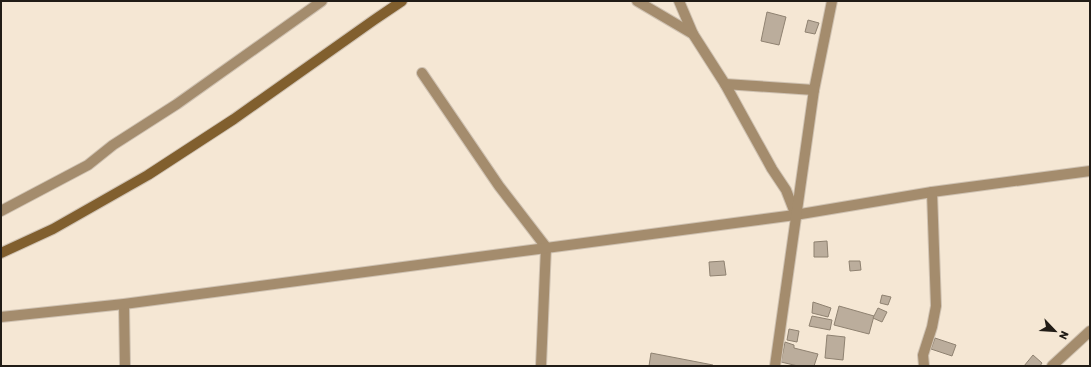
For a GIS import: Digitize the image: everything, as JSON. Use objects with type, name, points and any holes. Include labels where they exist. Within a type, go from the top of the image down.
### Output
[{"type":"main road","points":[[1,253],[53,229],[148,175],[234,119],[402,1]]},
{"type":"street","points":[[1,211],[88,165],[113,145],[177,104],[322,1]]},
{"type":"street","points":[[637,1],[693,34]]},
{"type":"street","points":[[679,1],[693,34],[725,84],[772,169],[786,190],[795,215]]},
{"type":"street","points":[[775,366],[795,215],[814,90],[832,1]]},
{"type":"street","points":[[422,74],[499,186],[546,247],[541,366]]},
{"type":"street","points":[[725,84],[814,90]]},
{"type":"street","points":[[1,316],[124,304],[795,215],[932,192],[1090,171]]},
{"type":"street","points":[[924,366],[923,355],[932,327],[936,306],[936,270],[932,192]]},
{"type":"street","points":[[124,304],[125,366]]},
{"type":"street","points":[[1052,366],[1090,331]]},
{"type":"building","points":[[767,12],[786,17],[779,45],[761,41]]},
{"type":"building","points":[[808,20],[819,23],[815,34],[805,32]]},
{"type":"building","points":[[827,241],[828,257],[814,257],[814,242]]},
{"type":"building","points":[[724,261],[726,275],[710,276],[709,262]]},
{"type":"building","points":[[849,261],[860,261],[861,270],[850,271]]},
{"type":"building","points":[[882,295],[891,297],[888,305],[880,303]]},
{"type":"building","points":[[813,302],[831,308],[828,317],[812,313]]},
{"type":"building","points":[[839,306],[874,316],[869,334],[834,325]]},
{"type":"building","points":[[878,308],[887,312],[882,322],[873,318]]},
{"type":"building","points":[[812,316],[832,320],[830,330],[809,326]]},
{"type":"building","points":[[789,329],[799,331],[797,342],[787,340]]},
{"type":"building","points":[[827,335],[845,337],[843,360],[825,358]]},
{"type":"building","points":[[935,338],[956,345],[952,356],[931,349]]},
{"type":"building","points":[[785,342],[794,345],[794,348],[818,354],[814,366],[798,366],[781,362]]},
{"type":"building","points":[[651,353],[713,365],[713,366],[649,366]]},
{"type":"building","points":[[1033,355],[1042,363],[1040,366],[1024,366]]}]
